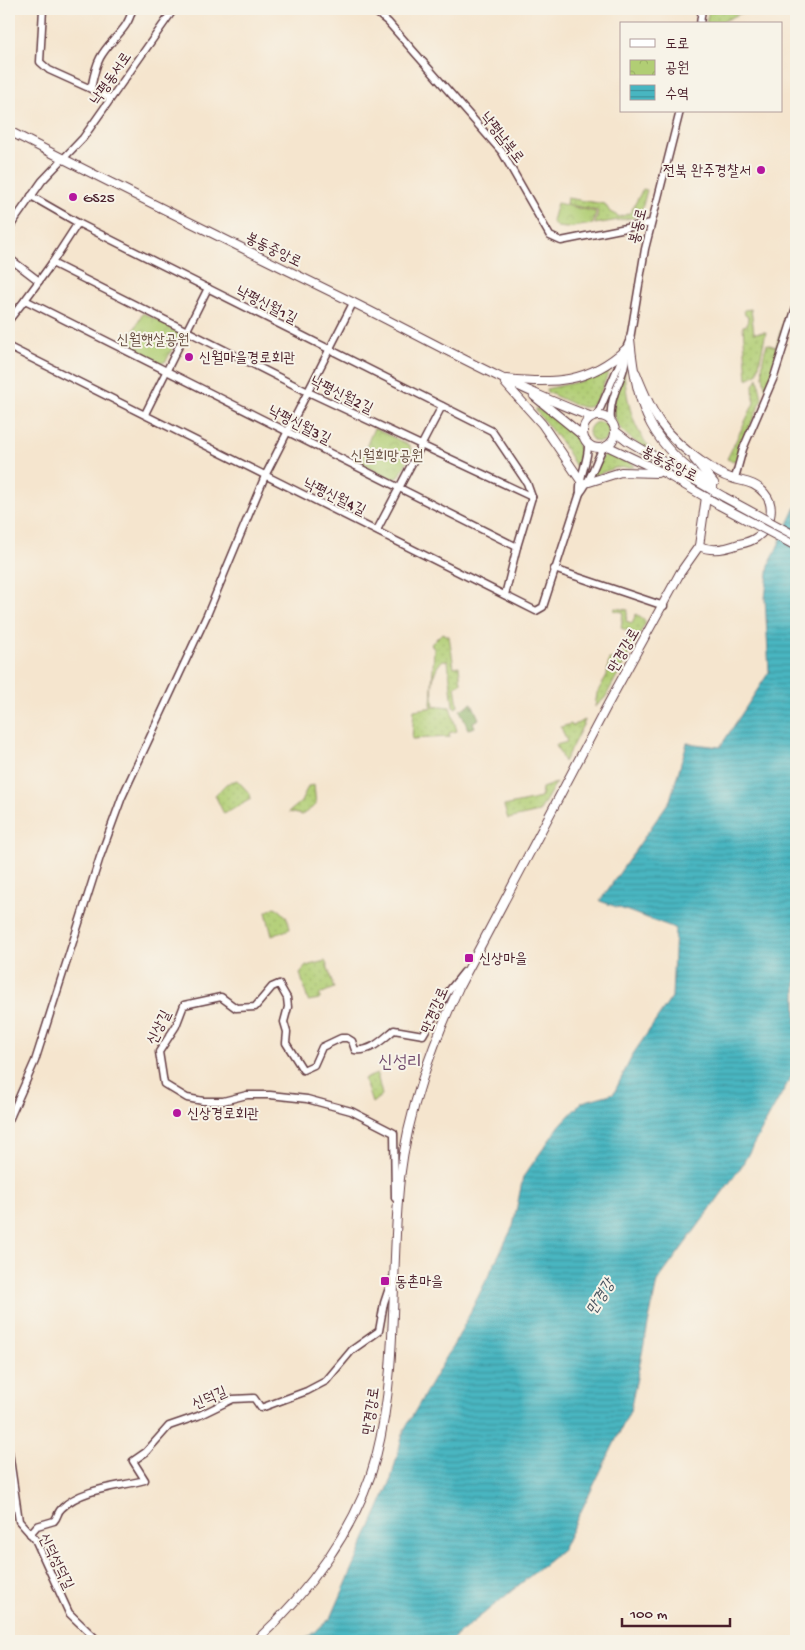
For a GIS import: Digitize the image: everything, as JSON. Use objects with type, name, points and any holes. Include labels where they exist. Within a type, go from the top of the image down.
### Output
[{"type":"street","points":[[43,9],[40,62],[49,70],[110,98]]},
{"type":"street","points":[[91,89],[99,58],[126,26],[132,9]]},
{"type":"street","name":"낙평동서로","points":[[9,228],[42,181],[83,138],[174,9]]},
{"type":"street","name":"낙평남북로","points":[[372,9],[388,22],[502,152],[550,236],[561,241],[651,223]]},
{"type":"street","points":[[700,22],[702,9]]},
{"type":"street","name":"봉동로","points":[[594,417],[630,339],[651,223],[680,112]]},
{"type":"street","name":"봉동중앙로","points":[[9,131],[184,221],[353,303],[528,392],[594,417],[611,421]]},
{"type":"street","name":"낙평신월1길","points":[[32,196],[78,223],[492,431],[527,482],[532,497]]},
{"type":"street","points":[[9,320],[52,263],[78,223]]},
{"type":"street","points":[[9,258],[39,281]]},
{"type":"street","name":"낙평신월2길","points":[[52,263],[308,392],[532,497]]},
{"type":"street","points":[[145,414],[208,288]]},
{"type":"street","name":"낙평신월3길","points":[[25,300],[517,547]]},
{"type":"street","points":[[9,1120],[35,1061],[100,857],[122,797],[207,615],[265,476],[353,303]]},
{"type":"street","points":[[712,490],[732,478],[774,377],[796,307]]},
{"type":"street","points":[[630,339],[639,399],[659,439],[670,452],[712,490],[796,536]]},
{"type":"street","name":"낙평신월4길","points":[[9,347],[536,611],[540,610],[584,482],[605,447]]},
{"type":"street","points":[[500,378],[546,382],[570,379],[601,368],[626,349]]},
{"type":"street","name":"봉동로","points":[[611,421],[613,394],[626,360],[626,349]]},
{"type":"street","points":[[636,372],[645,399],[658,422],[689,453],[712,490]]},
{"type":"street","points":[[500,378],[542,424],[584,482],[629,471],[666,474]]},
{"type":"street","name":"봉동중앙로","points":[[528,392],[582,434],[592,447],[605,447],[666,474],[712,490]]},
{"type":"street","points":[[376,530],[442,406]]},
{"type":"street","points":[[582,434],[584,424],[594,417]]},
{"type":"street","points":[[605,447],[614,436],[615,431],[611,421]]},
{"type":"street","name":"봉동중앙로","points":[[615,431],[712,490],[719,505],[796,546]]},
{"type":"street","name":"낙평신월4길","points":[[584,482],[588,444]]},
{"type":"street","points":[[689,453],[732,478],[747,480],[765,494],[771,511],[768,524],[758,537],[740,544],[714,550],[698,546]]},
{"type":"street","name":"만경강로","points":[[256,1641],[295,1602],[329,1558],[344,1532],[373,1468],[388,1387],[396,1221],[409,1129],[420,1086],[442,1025],[472,962],[608,704],[664,606],[680,573],[698,546],[712,490]]},
{"type":"street","points":[[505,595],[532,497]]},
{"type":"street","points":[[554,569],[664,606]]},
{"type":"street","name":"신상길","points":[[396,1221],[394,1133],[344,1109],[295,1097],[247,1095],[223,1102],[187,1098],[164,1084],[159,1052],[176,1026],[184,1005],[221,997],[236,1008],[255,1008],[272,987],[279,984],[287,998],[288,1007],[284,1022],[287,1032],[286,1043],[303,1070],[308,1069],[318,1059],[322,1047],[341,1038],[347,1038],[352,1042],[355,1050],[360,1050],[377,1044],[394,1030],[423,1034],[448,992],[472,962]]},
{"type":"street","name":"신덕길","points":[[30,1534],[37,1526],[54,1521],[60,1509],[71,1501],[90,1494],[145,1480],[134,1461],[146,1452],[169,1426],[233,1399],[254,1398],[262,1408],[307,1391],[326,1381],[352,1350],[379,1331],[384,1303],[393,1278]]},
{"type":"street","name":"신덕성덕길","points":[[9,1452],[17,1513],[22,1526],[38,1544],[69,1613],[98,1641]]},
{"type":"green space","points":[[709,9],[750,9],[721,22],[706,22]]},
{"type":"green space","points":[[643,189],[647,190],[641,213],[637,217],[595,224],[598,211],[566,204],[567,198],[605,204],[610,212],[620,217],[630,213]]},
{"type":"green space","points":[[557,203],[596,212],[593,224],[566,228],[557,227],[552,221]]},
{"type":"green space","points":[[788,304],[792,308],[780,355],[766,389],[762,366],[765,350],[767,344],[776,347]]},
{"type":"green space","points":[[751,309],[754,333],[766,332],[757,374],[747,379],[743,326],[747,325],[748,317],[745,315],[744,310]]},
{"type":"green space","name":"신월햇살공원","points":[[143,313],[177,330],[179,335],[166,361],[160,364],[125,347]]},
{"type":"green space","points":[[610,369],[598,396],[589,407],[574,404],[547,392],[546,389],[582,381]]},
{"type":"green space","points":[[624,370],[628,399],[637,428],[647,444],[665,460],[624,433],[614,417],[614,403]]},
{"type":"green space","points":[[758,378],[762,399],[736,460],[732,461],[727,459],[754,403],[753,387]]},
{"type":"green space","points":[[536,408],[564,425],[576,439],[580,458],[578,470],[562,443],[536,411]]},
{"type":"green space","points":[[599,422],[606,425],[609,432],[606,439],[599,442],[592,439],[589,432],[592,425]]},
{"type":"green space","name":"신월희망공원","points":[[374,428],[409,445],[412,452],[399,477],[392,480],[359,463]]},
{"type":"green space","points":[[607,451],[634,465],[634,467],[615,468],[593,476],[592,473]]},
{"type":"green space","points":[[615,608],[628,610],[626,621],[632,623],[636,614],[646,622],[605,698],[595,707],[597,693],[607,675],[609,659],[622,660],[629,631],[621,628],[623,612],[613,610]]},
{"type":"green space","points":[[442,633],[449,636],[454,667],[459,666],[461,683],[455,686],[458,706],[456,708],[453,706],[448,661],[443,660],[434,676],[434,706],[431,706],[434,649],[431,644]]},
{"type":"green space","points":[[472,703],[479,719],[473,722],[475,727],[468,729],[460,710]]},
{"type":"green space","points":[[441,706],[450,707],[457,731],[449,733],[450,737],[412,739],[414,710]]},
{"type":"green space","points":[[585,720],[564,762],[556,745],[567,742],[561,727],[571,724],[572,726]]},
{"type":"green space","points":[[237,780],[250,794],[251,799],[224,814],[215,795],[226,784]]},
{"type":"green space","points":[[556,783],[539,812],[508,819],[504,806],[541,798],[542,788]]},
{"type":"green space","points":[[314,785],[316,805],[302,815],[289,812],[301,802],[308,786]]},
{"type":"green space","points":[[275,907],[286,916],[290,929],[272,936],[266,912]]},
{"type":"green space","points":[[325,961],[334,988],[320,994],[320,999],[308,1001],[300,973],[306,966]]},
{"type":"green space","points":[[377,1074],[382,1095],[372,1103],[364,1079]]},
{"type":"water","name":"만경강","points":[[796,507],[796,1068],[741,1167],[657,1282],[630,1411],[562,1550],[450,1641],[303,1641],[331,1618],[390,1483],[404,1430],[458,1337],[513,1226],[523,1177],[560,1125],[582,1102],[614,1093],[633,1054],[672,997],[675,928],[600,901],[670,800],[687,743],[720,747],[769,672],[765,598],[769,565]]},
{"type":"place","name":"전북 완주경찰서","points":[[761,170]]},
{"type":"place","name":"GS25","points":[[73,197]]},
{"type":"place","name":"신월마을경로회관","points":[[189,357]]},
{"type":"place","name":"신상마을","points":[[469,958]]},
{"type":"place","name":"신상경로회관","points":[[177,1113]]},
{"type":"place","name":"동촌마을","points":[[385,1281]]},
{"type":"district","name":"신성리","points":[[400,1061]]}]
